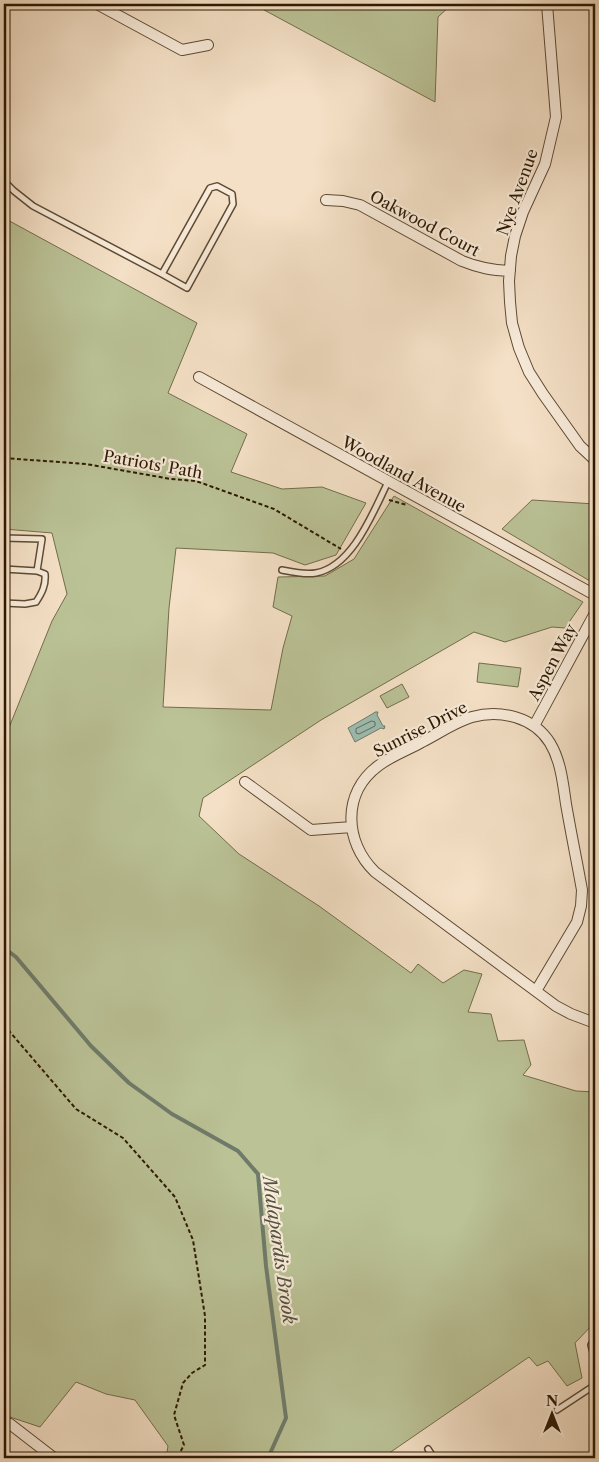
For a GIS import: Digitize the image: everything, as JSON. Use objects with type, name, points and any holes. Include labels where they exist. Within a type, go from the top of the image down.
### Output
[{"type":"street","points":[[97,4],[182,50],[208,45]]},
{"type":"street","name":"Nye Avenue","points":[[547,4],[556,117],[546,164],[523,212],[515,236],[510,271],[512,323],[519,348],[543,394],[580,446],[595,460]]},
{"type":"street","name":"Oakwood Court","points":[[326,200],[360,205],[476,267],[510,271]]},
{"type":"street","name":"Woodland Avenue","points":[[199,377],[595,595]]},
{"type":"street","name":"Aspen Way","points":[[534,726],[595,613]]},
{"type":"street","name":"Sunrise Drive","points":[[536,991],[577,922],[581,906],[582,890],[560,765],[550,743],[534,726],[505,715],[494,714],[472,717],[379,765],[365,779],[357,792],[351,816],[352,827],[360,854],[376,872],[536,991],[564,1010],[581,1018],[594,1021]]},
{"type":"street","points":[[245,782],[311,830],[352,827]]},
{"type":"street","points":[[4,1422],[10,1424],[54,1458]]},
{"type":"lane","points":[[4,181],[33,206],[187,288],[233,204],[232,194],[218,186],[210,188],[162,274]]},
{"type":"lane","points":[[282,570],[315,573],[330,568],[340,561],[349,552],[367,524],[388,482]]},
{"type":"lane","points":[[4,538],[42,539],[36,571]]},
{"type":"lane","points":[[4,570],[36,571],[45,574],[46,581],[42,593],[36,602],[25,604],[4,603]]},
{"type":"lane","points":[[595,1337],[591,1345],[595,1360]]},
{"type":"lane","points":[[557,1410],[595,1385]]},
{"type":"lane","points":[[428,1450],[434,1458]]},
{"type":"path","name":"Patriots' Path","points":[[4,458],[86,464],[171,479],[196,481],[274,509],[343,550]]},
{"type":"path","points":[[4,1025],[76,1109],[123,1138],[175,1197],[193,1240],[205,1316],[206,1365],[192,1373],[182,1383],[174,1415],[184,1445],[177,1458]]},
{"type":"green space","points":[[253,4],[452,4],[438,17],[435,102]]},
{"type":"green space","points":[[4,218],[197,323],[168,393],[247,434],[231,472],[282,489],[322,487],[366,503],[336,555],[305,565],[273,553],[176,548],[169,608],[163,707],[271,710],[283,648],[292,616],[273,607],[278,577],[325,576],[354,559],[394,496],[583,602],[565,628],[552,627],[505,642],[474,632],[321,720],[203,798],[199,816],[239,854],[319,906],[411,973],[418,964],[443,983],[464,970],[482,974],[468,1012],[491,1014],[498,1041],[524,1040],[531,1065],[523,1075],[576,1091],[595,1092],[595,1322],[575,1343],[582,1378],[567,1386],[548,1361],[537,1366],[529,1357],[382,1458],[166,1458],[168,1446],[135,1400],[106,1394],[76,1382],[40,1427],[4,1415],[4,740],[52,621],[67,594],[52,533],[4,529]]},
{"type":"green space","points":[[532,500],[595,504],[595,584],[502,529]]},
{"type":"green space","points":[[479,663],[521,668],[518,687],[477,682]]},
{"type":"green space","points":[[402,684],[409,697],[387,708],[380,696]]},
{"type":"water","points":[[378,712],[377,715],[383,726],[385,726],[384,729],[381,728],[355,742],[348,728]]},
{"type":"waterway","name":"Malapardis Brook","points":[[4,948],[16,957],[91,1046],[129,1083],[172,1114],[238,1151],[258,1174],[266,1266],[286,1418],[268,1458]]}]
